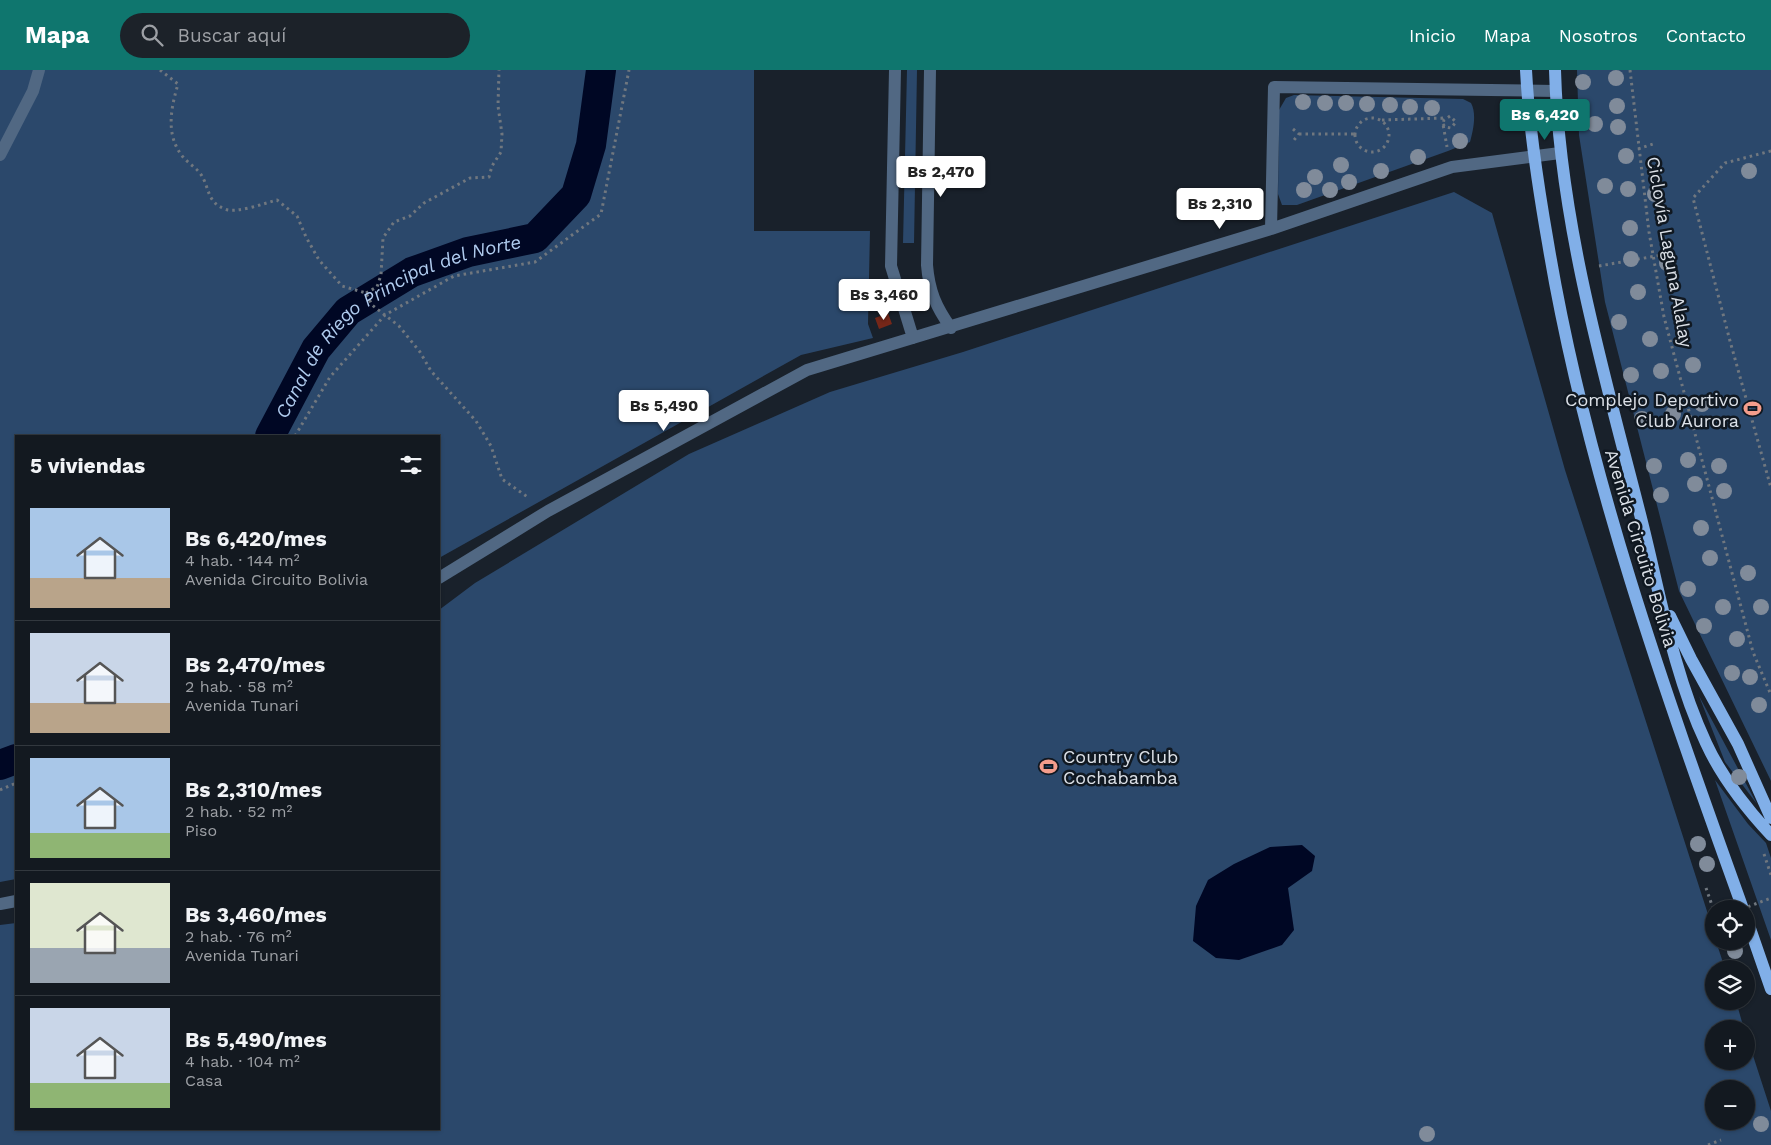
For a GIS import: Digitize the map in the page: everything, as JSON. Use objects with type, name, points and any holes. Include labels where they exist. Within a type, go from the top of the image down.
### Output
[{"type":"main road","name":"Avenida Circuito Bolivia","points":[[1526,70],[1533,156],[1571,366],[1596,463],[1687,751],[1740,900]]},
{"type":"main road","name":"Avenida Circuito Bolivia","points":[[1555,70],[1560,153],[1583,278],[1677,669],[1705,741],[1720,772],[1748,811],[1771,835]]},
{"type":"main road","name":"Avenida Circuito Bolivia","points":[[1660,596],[1691,659],[1738,744],[1771,818]]},
{"type":"main road","points":[[1755,943],[1771,989]]},
{"type":"street","points":[[0,155],[33,91],[39,70]]},
{"type":"street","points":[[895,70],[891,266],[913,338]]},
{"type":"street","points":[[930,70],[928,287],[937,308],[951,328]]},
{"type":"street","points":[[1272,229],[1274,86],[1556,91]]},
{"type":"street","points":[[440,577],[548,511],[807,370],[951,328],[1272,229],[1452,166],[1560,153]]},
{"type":"street","points":[[0,904],[15,901]]},
{"type":"path","points":[[160,70],[178,84],[171,110],[172,137],[182,156],[200,174],[211,201],[226,210],[249,208],[277,200],[297,216],[319,260],[342,286],[367,294],[372,305],[399,326],[420,352],[432,371],[476,421],[491,446],[502,479],[548,511]]},
{"type":"path","points":[[367,294],[377,287],[381,275],[383,238],[394,222],[410,216],[424,203],[470,178],[489,177],[492,166],[501,152],[498,70]]},
{"type":"path","points":[[296,435],[330,377],[385,315],[454,276],[535,262],[601,214],[629,70]]},
{"type":"path","name":"Ciclovía Laguna Alalay","points":[[1630,70],[1638,149],[1664,317],[1753,652],[1771,695]]},
{"type":"path","points":[[1381,120],[1389,134],[1383,149],[1367,151],[1358,144],[1355,134],[1359,123],[1364,119],[1445,118]]},
{"type":"path","points":[[1299,134],[1355,134]]},
{"type":"path","points":[[1638,149],[1656,143]]},
{"type":"path","points":[[1771,151],[1725,163],[1693,198],[1771,488]]},
{"type":"path","points":[[1598,266],[1673,253]]},
{"type":"path","points":[[0,790],[15,783]]},
{"type":"path","points":[[1764,854],[1771,875]]},
{"type":"path","points":[[1706,888],[1710,900]]},
{"type":"path","points":[[1755,904],[1771,898]]},
{"type":"path","points":[[1708,1145],[1721,1140]]},
{"type":"shaded area","points":[[0,70],[754,70],[754,231],[870,231],[868,324],[873,338],[801,355],[440,557],[440,435],[15,435],[15,879],[0,882]]},
{"type":"shaded area","points":[[907,70],[917,70],[914,243],[903,243]]},
{"type":"shaded area","points":[[1577,70],[1771,70],[1771,781],[1679,591],[1605,302],[1579,135]]},
{"type":"shaded area","points":[[1294,95],[1463,99],[1471,103],[1473,107],[1474,122],[1470,142],[1297,205],[1282,205],[1278,194],[1279,110],[1286,98]]},
{"type":"shaded area","name":"Country Club Cochabamba","points":[[1454,192],[1492,213],[1565,470],[1705,905],[1705,950],[1719,950],[1722,960],[1705,960],[1705,1010],[1739,1010],[1741,1020],[1705,1020],[1705,1070],[1755,1070],[1755,1062],[1771,1111],[1771,1145],[0,1145],[0,925],[15,923],[15,1130],[440,1130],[440,609],[475,583],[689,454],[830,392],[963,352]]},
{"type":"shaded area","points":[[1699,696],[1757,804],[1725,762]]},
{"type":"shaded area","points":[[1715,780],[1748,824],[1766,843],[1771,858],[1771,940]]},
{"type":"shaded area","points":[[1302,845],[1315,856],[1312,871],[1288,888],[1294,930],[1282,945],[1239,960],[1216,958],[1193,941],[1196,906],[1208,880],[1234,864],[1270,847]]},
{"type":"building","points":[[888,313],[892,324],[879,329],[875,318]]},
{"type":"waterway","name":"Canal de Riego Principal del Norte","points":[[271,435],[316,349],[348,311],[412,272],[468,252],[535,238],[576,195],[591,145],[601,70]]},
{"type":"waterway","name":"Canal de Riego Principal del Norte","points":[[0,765],[15,759]]},
{"type":"place","name":"Complejo Deportivo Club Aurora","points":[[1753,409]]},
{"type":"place","name":"Country Club Cochabamba","points":[[1049,766]]}]
